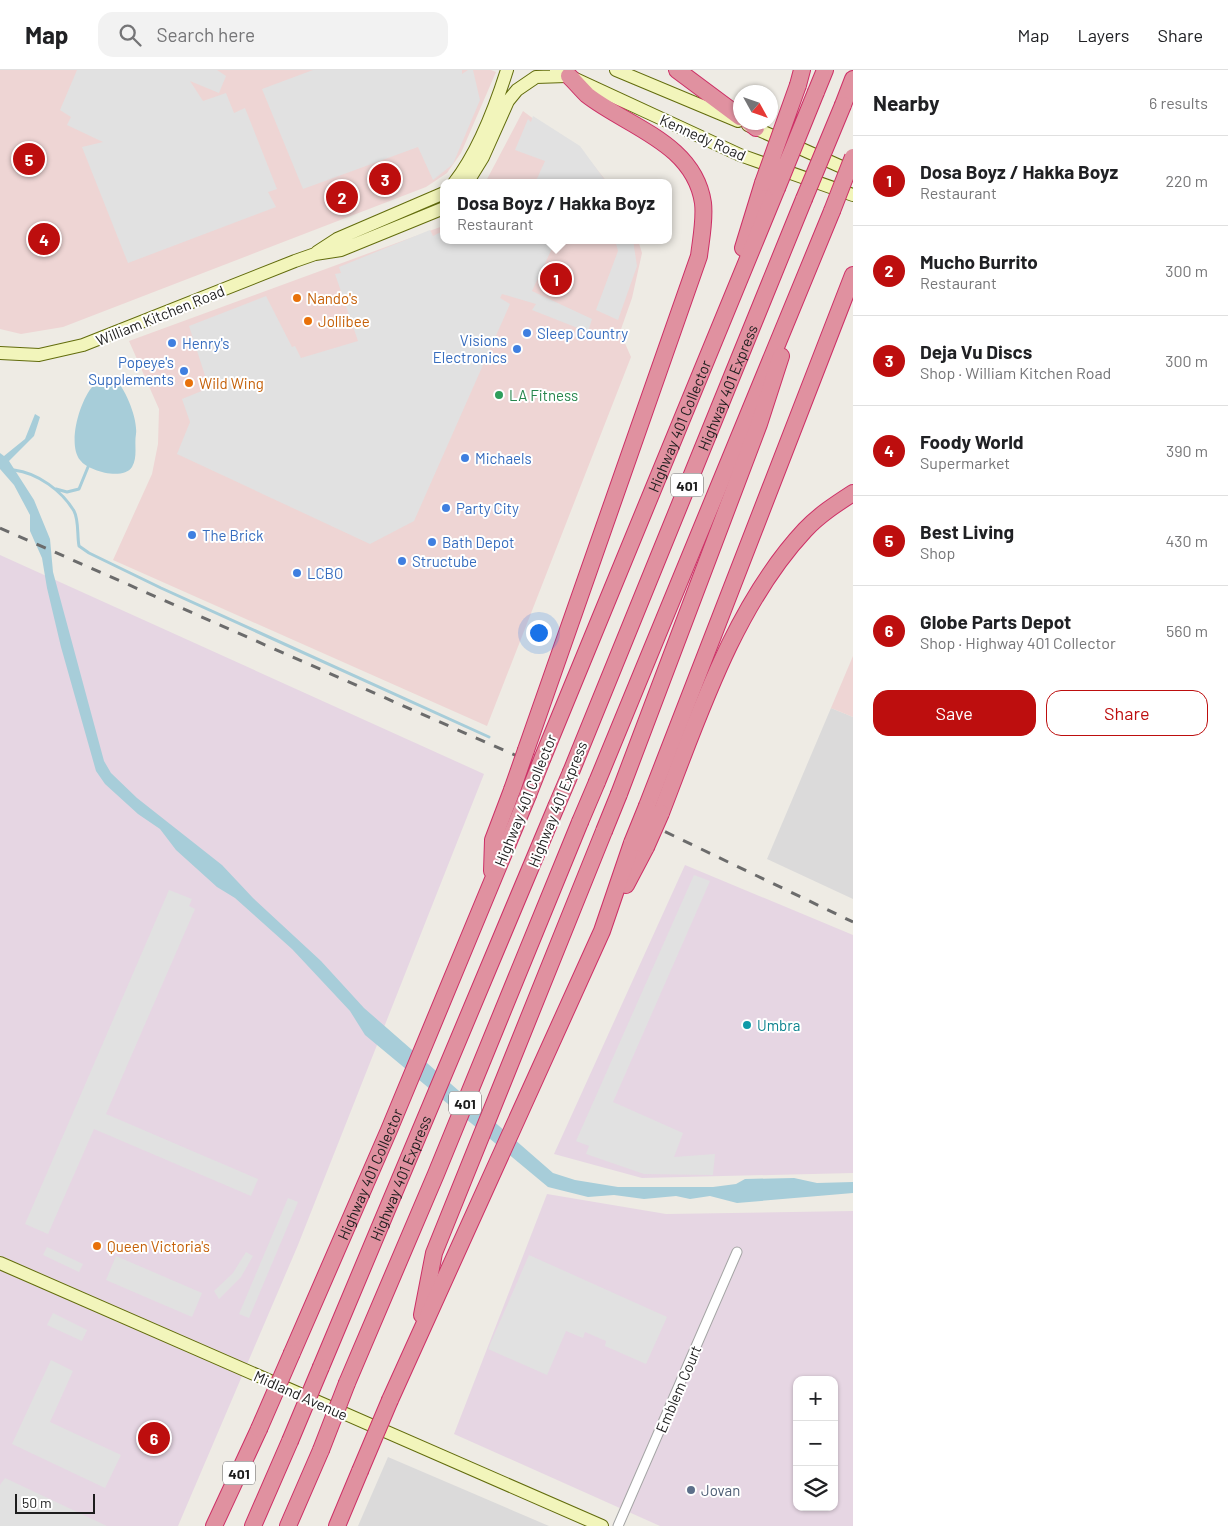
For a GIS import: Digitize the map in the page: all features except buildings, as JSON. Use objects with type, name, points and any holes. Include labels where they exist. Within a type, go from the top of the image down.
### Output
[{"type":"highway","points":[[677,70],[733,112]]},
{"type":"highway","name":"Highway 401 Collector","points":[[216,1523],[259,1430],[389,1130],[734,290],[770,186],[825,70]]},
{"type":"highway","points":[[491,883],[493,840],[699,256],[703,228],[703,203],[697,183],[686,163],[654,137],[587,95],[562,73]]},
{"type":"highway","points":[[770,186],[800,78]]},
{"type":"highway","name":"Highway 401 Express","points":[[253,1526],[322,1367],[571,772],[853,79]]},
{"type":"highway","name":"Highway 401 Express","points":[[288,1526],[436,1174],[853,157]]},
{"type":"highway","points":[[417,1342],[434,1253],[619,794],[759,424],[820,238]]},
{"type":"highway","points":[[654,810],[853,275]]},
{"type":"highway","points":[[337,1526],[390,1400],[732,639],[773,568],[806,529],[832,507],[853,493]]},
{"type":"main road","points":[[457,179],[466,167],[499,95],[507,70]]},
{"type":"main road","name":"Kennedy Road","points":[[616,70],[733,118]]},
{"type":"main road","points":[[469,179],[483,157],[508,101],[517,90],[536,78],[562,73]]},
{"type":"main road","name":"Kennedy Road","points":[[562,73],[740,155],[853,195]]},
{"type":"main road","name":"Kennedy Road","points":[[760,130],[853,172]]},
{"type":"main road","name":"William Kitchen Road","points":[[315,254],[337,239],[440,194]]},
{"type":"main road","name":"William Kitchen Road","points":[[0,353],[39,355],[84,345],[315,254],[341,250],[440,210]]},
{"type":"main road","name":"Midland Avenue","points":[[0,1263],[602,1526]]},
{"type":"street","name":"Emblem Court","points":[[618,1526],[737,1252]]},
{"type":"shaded area","points":[[0,70],[491,70],[496,72],[461,153],[447,173],[426,187],[63,327],[21,334],[0,329]]},
{"type":"shaded area","points":[[77,70],[217,70],[226,76],[219,93],[190,81],[203,101],[226,93],[234,113],[245,108],[277,189],[268,192],[276,207],[128,263],[82,147],[103,142],[67,125],[71,117],[60,110]]},
{"type":"shaded area","points":[[313,70],[462,70],[462,74],[468,70],[473,70],[480,100],[453,164],[433,180],[418,147],[303,189],[262,89]]},
{"type":"shaded area","points":[[523,111],[590,161],[605,179],[487,179]]},
{"type":"shaded area","points":[[533,116],[580,146],[604,179],[537,179],[545,161],[515,150],[528,119],[531,122]]},
{"type":"shaded area","points":[[440,227],[440,244],[639,244],[642,253],[632,298],[620,332],[631,357],[487,726],[113,560],[152,474],[158,444],[159,409],[129,341]]},
{"type":"shaded area","points":[[430,230],[433,236],[440,232],[440,244],[554,244],[532,291],[592,319],[588,332],[532,310],[536,304],[502,294],[500,298],[510,304],[414,521],[370,544],[177,454],[190,422],[182,399],[209,388],[189,326],[266,296],[292,347],[295,346],[301,358],[358,341],[335,274],[341,273],[339,267]]},
{"type":"shaded area","points":[[616,244],[634,244],[637,266],[618,320],[596,310],[618,251]]},
{"type":"shaded area","points":[[0,555],[484,774],[298,1245],[178,1526],[0,1526]]},
{"type":"shaded area","points":[[853,656],[853,717],[831,708]]},
{"type":"shaded area","points":[[831,708],[853,717],[853,899],[767,859]]},
{"type":"shaded area","points":[[685,865],[853,935],[853,1173],[642,1178],[554,1154]]},
{"type":"shaded area","points":[[694,875],[710,881],[613,1102],[683,1133],[674,1157],[715,1154],[713,1175],[644,1174],[586,1154],[589,1146],[576,1141]]},
{"type":"shaded area","points":[[169,890],[192,899],[189,906],[195,909],[106,1114],[258,1179],[251,1196],[94,1129],[48,1234],[25,1224]]},
{"type":"shaded area","points":[[547,1194],[666,1214],[853,1211],[853,1526],[660,1526],[454,1434]]},
{"type":"shaded area","points":[[288,1198],[298,1202],[249,1318],[239,1314]]},
{"type":"shaded area","points":[[47,1247],[83,1264],[79,1272],[43,1255]]},
{"type":"shaded area","points":[[246,1252],[253,1256],[241,1277],[219,1299],[214,1291],[233,1273]]},
{"type":"shaded area","points":[[529,1255],[667,1317],[646,1364],[605,1346],[606,1341],[585,1332],[583,1338],[566,1331],[547,1375],[488,1349]]},
{"type":"shaded area","points":[[116,1256],[202,1293],[192,1317],[106,1280]]},
{"type":"shaded area","points":[[53,1313],[87,1330],[82,1341],[47,1325]]},
{"type":"shaded area","points":[[51,1360],[73,1371],[50,1422],[121,1455],[105,1488],[12,1444]]},
{"type":"shaded area","points":[[388,1457],[549,1526],[358,1526]]},
{"type":"shaded area","points":[[5,1478],[107,1526],[0,1526],[0,1485]]},
{"type":"water","points":[[114,378],[126,396],[133,412],[136,428],[134,463],[128,471],[114,474],[90,468],[80,460],[76,453],[75,433],[80,411],[88,393],[93,386],[100,387]]},
{"type":"water","points":[[35,414],[40,417],[34,436],[9,461],[34,500],[50,539],[53,572],[104,761],[111,773],[137,798],[222,865],[253,898],[321,961],[364,1008],[553,1173],[575,1180],[618,1187],[713,1187],[736,1184],[745,1179],[794,1178],[817,1183],[853,1182],[853,1193],[737,1203],[710,1196],[690,1199],[676,1196],[644,1199],[614,1195],[588,1197],[548,1187],[365,1035],[350,1011],[292,949],[235,898],[217,887],[176,850],[160,829],[138,814],[105,784],[96,771],[61,647],[42,558],[30,531],[30,515],[14,485],[0,469],[0,453],[4,456],[25,439]]},
{"type":"waterway","points":[[56,489],[67,492],[79,489],[88,467]]},
{"type":"waterway","points":[[14,470],[40,479],[63,497],[76,515],[79,546],[89,553],[161,588],[489,737]]},
{"type":"railway","points":[[0,528],[517,756]]},
{"type":"railway","points":[[647,823],[853,922]]},
{"type":"place","name":"Best Living","points":[[29,159]]},
{"type":"place","name":"Deja Vu Discs","points":[[385,179]]},
{"type":"place","name":"Mucho Burrito","points":[[342,197]]},
{"type":"place","name":"Foody World","points":[[44,239]]},
{"type":"place","name":"Dosa Boyz / Hakka Boyz","points":[[556,279]]},
{"type":"place","name":"Nando's","points":[[297,298]]},
{"type":"place","name":"Jollibee","points":[[308,321]]},
{"type":"place","name":"Sleep Country","points":[[527,333]]},
{"type":"place","name":"Henry's","points":[[172,343]]},
{"type":"place","name":"Visions Electronics","points":[[517,349]]},
{"type":"place","name":"Popeye's Supplements","points":[[184,371]]},
{"type":"place","name":"Wild Wing","points":[[189,383]]},
{"type":"place","name":"LA Fitness","points":[[499,395]]},
{"type":"place","name":"Michaels","points":[[465,458]]},
{"type":"place","name":"Party City","points":[[446,508]]},
{"type":"place","name":"The Brick","points":[[192,535]]},
{"type":"place","name":"Bath Depot","points":[[432,542]]},
{"type":"place","name":"Structube","points":[[402,561]]},
{"type":"place","name":"LCBO","points":[[297,573]]},
{"type":"place","name":"Umbra","points":[[747,1025]]},
{"type":"place","name":"Queen Victoria's","points":[[97,1246]]},
{"type":"place","name":"Globe Parts Depot","points":[[154,1438]]},
{"type":"place","name":"Jovan","points":[[691,1490]]}]
